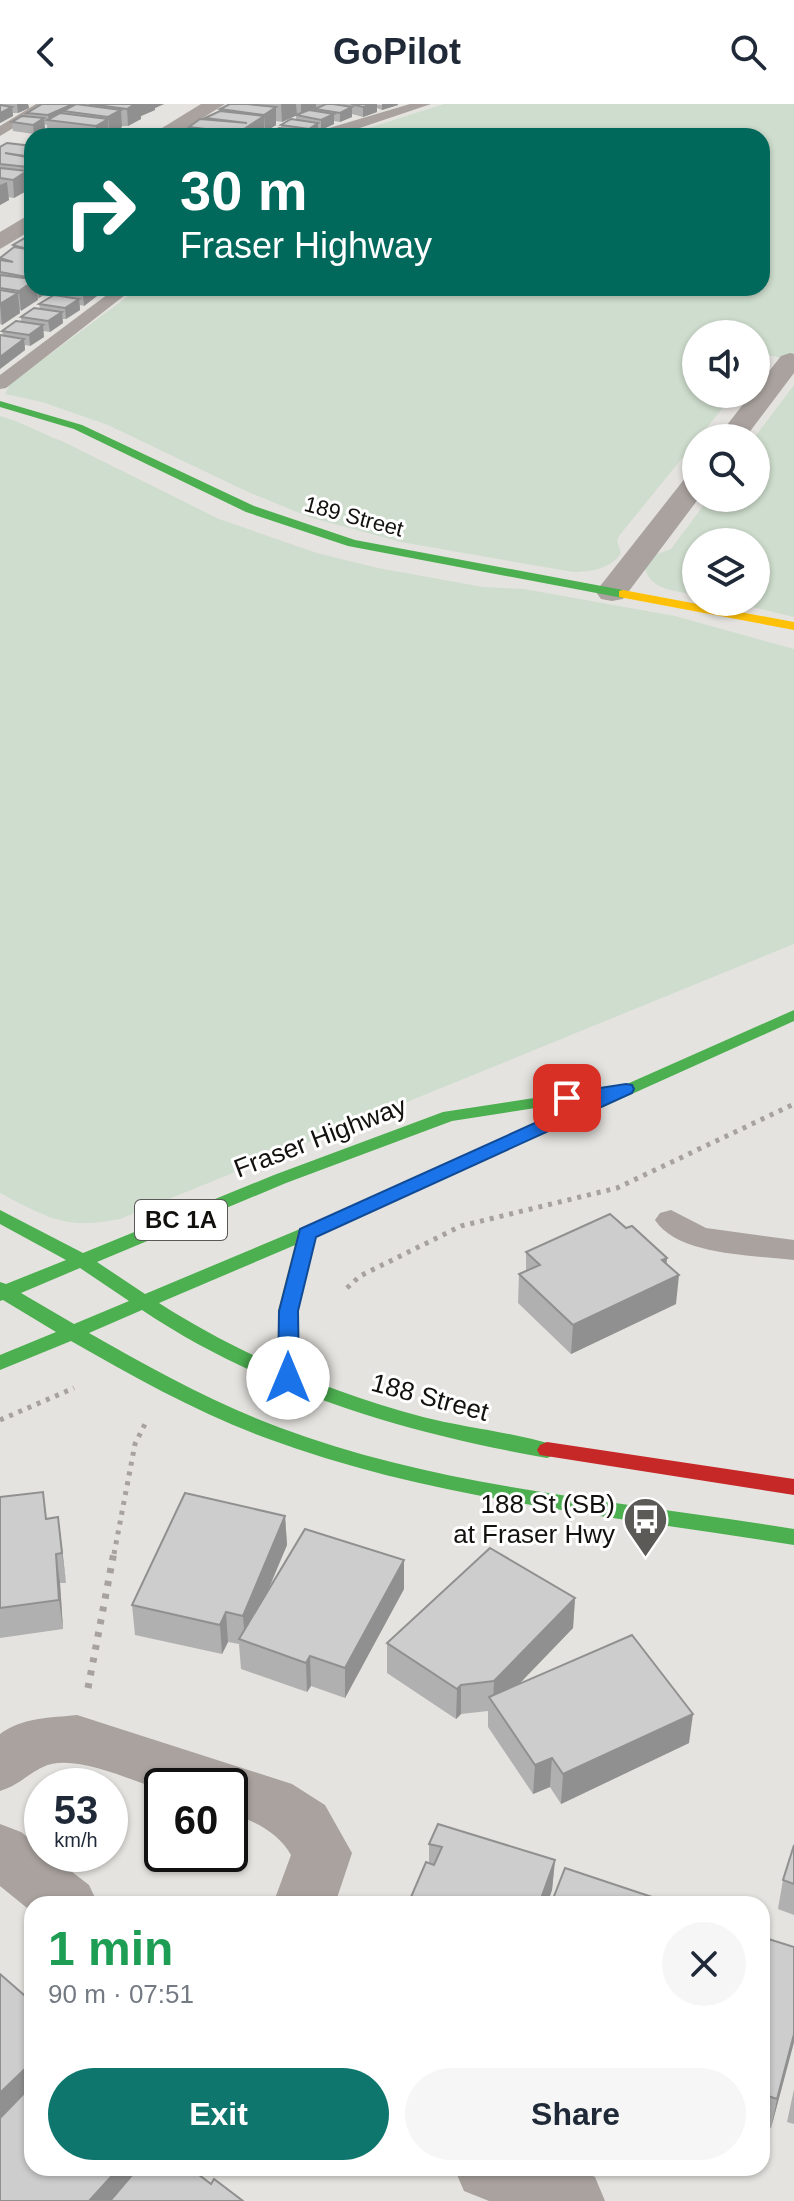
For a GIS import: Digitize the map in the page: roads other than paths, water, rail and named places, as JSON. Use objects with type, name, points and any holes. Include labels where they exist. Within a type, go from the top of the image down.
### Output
[{"type":"street","points":[[173,128],[215,104]]},
{"type":"street","points":[[0,242],[24,226]]},
{"type":"street","points":[[742,424],[790,361]]},
{"type":"street","name":"189 Street","points":[[0,404],[78,427],[250,509],[299,527],[397,553],[682,606]]},
{"type":"street","points":[[612,592],[682,501]]},
{"type":"street","name":"189 Street","points":[[726,616],[794,639]]},
{"type":"street","name":"189 Street","points":[[737,616],[794,626]]},
{"type":"street","name":"Fraser Highway","points":[[0,1363],[307,1233],[794,1015]]},
{"type":"street","name":"Fraser Highway","points":[[2,1292],[280,1179],[449,1116],[626,1089]]},
{"type":"street","name":"188 Street","points":[[0,1216],[82,1261],[226,1351],[370,1410],[484,1440],[794,1487]]},
{"type":"street","points":[[288,1378],[288,1311],[307,1233]]},
{"type":"street","points":[[2,1292],[176,1391],[256,1426],[384,1468],[457,1484],[794,1537]]},
{"type":"street","points":[[0,1767],[31,1743],[77,1739],[168,1768]]},
{"type":"street","points":[[248,1794],[271,1802],[304,1823],[322,1853],[307,1896]]},
{"type":"street","points":[[0,1850],[57,1896]]},
{"type":"street","points":[[508,2176],[571,2201]]},
{"type":"lane","points":[[4,143],[46,104]]},
{"type":"lane","points":[[344,128],[424,104]]},
{"type":"lane","points":[[0,384],[116,296]]},
{"type":"lane","points":[[671,1220],[698,1237],[794,1250]]},
{"type":"place","name":"188 St (SB) at Fraser Hwy","points":[[646,1558]]}]
